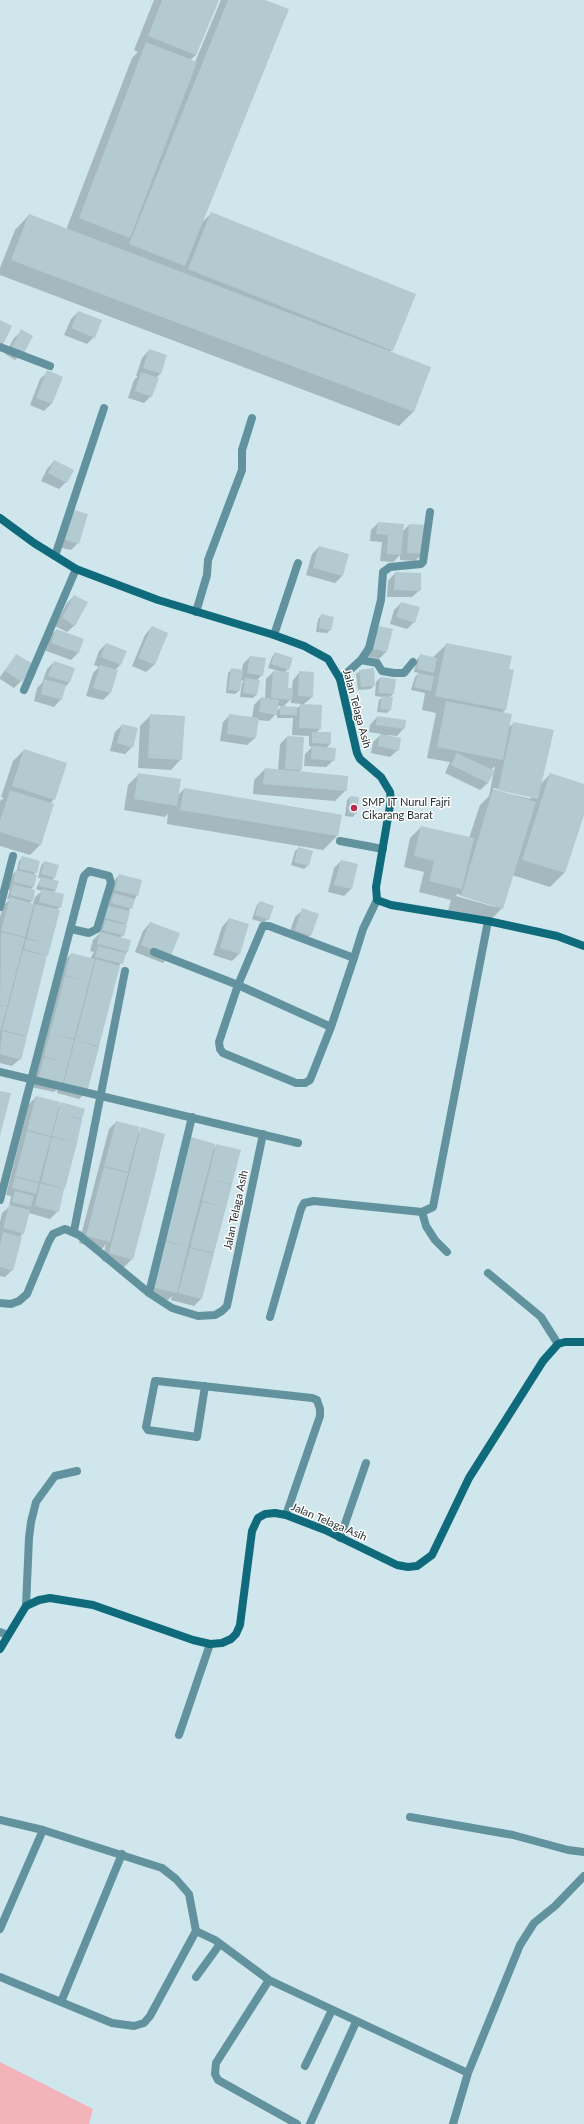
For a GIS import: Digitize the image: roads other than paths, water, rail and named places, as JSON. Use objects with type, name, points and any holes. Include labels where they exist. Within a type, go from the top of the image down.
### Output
[{"type":"street","points":[[0,347],[50,366]]},
{"type":"street","points":[[54,556],[104,408]]},
{"type":"street","points":[[196,612],[207,575],[208,560],[242,470],[242,450],[252,418]]},
{"type":"street","points":[[340,679],[361,660],[369,648],[381,600],[384,572],[390,568],[422,564],[424,559],[430,512]]},
{"type":"street","name":"Jalan Telaga Asih","points":[[0,518],[34,543],[76,569],[158,600],[274,635],[304,646],[328,659],[340,679],[357,753],[360,759],[381,777],[390,792],[391,800],[376,887],[377,900]]},
{"type":"street","points":[[274,635],[298,563]]},
{"type":"street","points":[[24,690],[76,569]]},
{"type":"street","points":[[361,660],[377,663],[382,671],[394,673],[404,673],[413,662]]},
{"type":"street","points":[[340,841],[383,849]]},
{"type":"street","points":[[0,907],[13,856]]},
{"type":"street","points":[[0,1200],[82,883],[86,872],[89,870],[109,876],[110,883],[97,929],[89,933],[71,929]]},
{"type":"street","points":[[354,958],[270,926],[263,926],[238,985],[218,1046],[223,1053],[296,1083],[305,1083],[312,1078],[331,1027],[354,958],[363,929],[377,900],[391,905],[488,921],[557,936],[584,946]]},
{"type":"street","points":[[270,1317],[304,1203],[314,1201],[422,1212],[433,1207],[488,921]]},
{"type":"street","points":[[154,952],[238,985],[331,1027]]},
{"type":"street","points":[[0,1303],[15,1303],[27,1294],[53,1234],[65,1229],[74,1231],[102,1097],[125,971]]},
{"type":"street","points":[[0,1072],[31,1081],[192,1117],[298,1143]]},
{"type":"street","points":[[149,1293],[192,1117]]},
{"type":"street","name":"Jalan Telaga Asih","points":[[74,1231],[149,1293],[172,1308],[198,1316],[216,1315],[227,1306],[263,1134]]},
{"type":"street","points":[[422,1212],[426,1226],[435,1240],[447,1252]]},
{"type":"street","points":[[488,1273],[541,1317],[558,1344],[565,1342],[584,1342]]},
{"type":"street","name":"Jalan Telaga Asih","points":[[26,1606],[39,1600],[50,1598],[93,1605],[193,1640],[210,1644],[222,1643],[231,1640],[236,1634],[240,1625],[252,1531],[258,1518],[265,1514],[275,1513],[286,1515],[340,1538],[397,1565],[408,1567],[417,1566],[426,1562],[432,1555],[469,1478],[543,1361],[558,1344]]},
{"type":"street","points":[[204,1386],[197,1437],[148,1430],[146,1427],[154,1381],[204,1386],[312,1398],[317,1400],[320,1409],[320,1416],[286,1515]]},
{"type":"street","points":[[340,1538],[366,1463]]},
{"type":"street","points":[[0,1649],[4,1634],[26,1606],[29,1538],[36,1502],[54,1476],[77,1471]]},
{"type":"street","points":[[179,1735],[210,1644]]},
{"type":"street","points":[[410,1817],[513,1835],[568,1850],[584,1852]]},
{"type":"street","points":[[0,1820],[43,1830],[162,1868],[176,1879],[189,1894],[196,1931],[161,1998],[144,2023],[134,2026],[124,2026],[0,1978]]},
{"type":"street","points":[[0,1929],[43,1830]]},
{"type":"street","points":[[61,2002],[122,1854]]},
{"type":"street","points":[[453,2124],[468,2073],[520,1945],[534,1923],[584,1876]]},
{"type":"street","points":[[196,1931],[220,1944],[269,1980],[356,2022],[468,2073]]},
{"type":"street","points":[[196,1977],[220,1944]]},
{"type":"street","points":[[269,1980],[216,2063],[215,2074],[218,2080],[297,2124]]},
{"type":"street","points":[[305,2066],[332,2010]]},
{"type":"street","points":[[310,2124],[356,2022]]},
{"type":"place","name":"SMP IT Nurul Fajri Cikarang Barat","points":[[354,808]]}]
